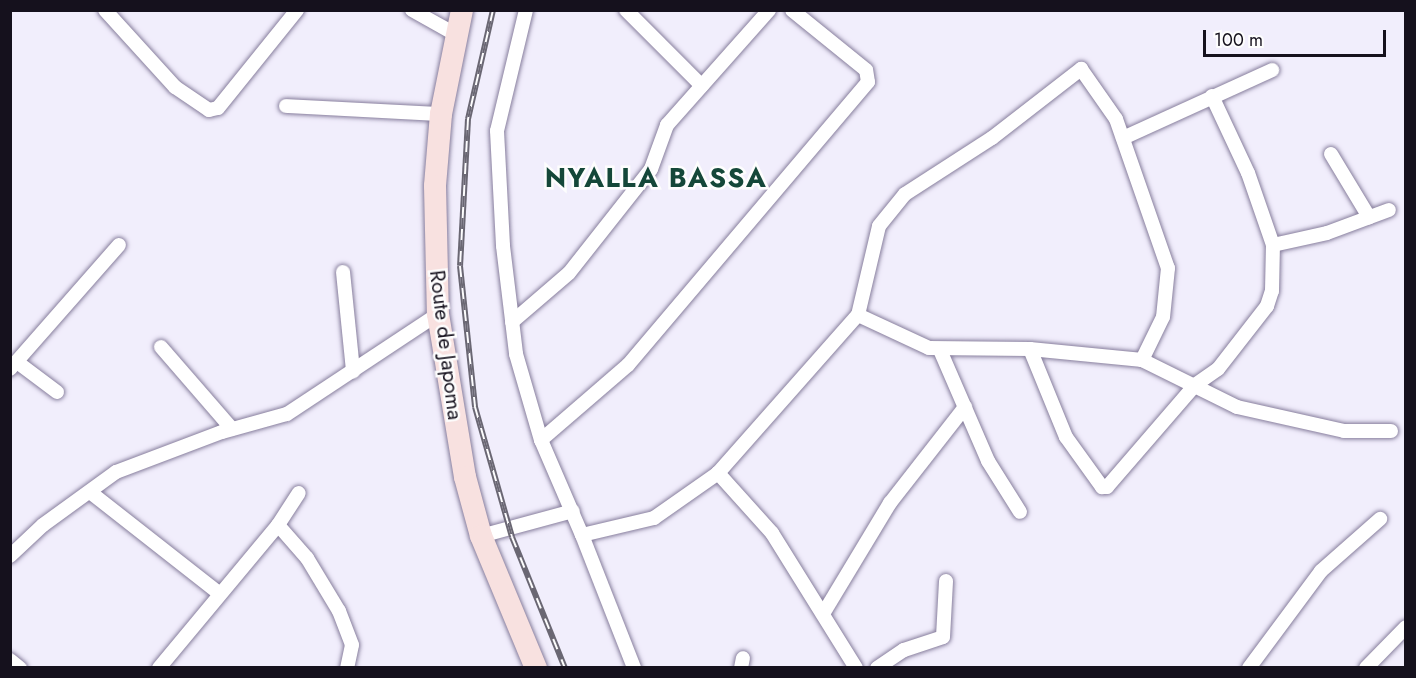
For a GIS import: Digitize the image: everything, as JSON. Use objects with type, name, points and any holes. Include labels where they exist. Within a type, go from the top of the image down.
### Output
[{"type":"main road","name":"Route de Japoma","points":[[462,10],[455,34],[441,114],[434,240],[438,314],[465,477],[482,536],[536,668]]},
{"type":"street","points":[[105,10],[175,87],[209,110],[218,108],[297,10]]},
{"type":"street","points":[[412,10],[455,34]]},
{"type":"street","points":[[526,10],[497,131],[512,322],[541,440],[573,511],[634,668]]},
{"type":"street","points":[[626,10],[702,86]]},
{"type":"street","points":[[512,322],[569,273],[651,169],[668,126],[769,10]]},
{"type":"street","points":[[541,440],[628,365],[868,82],[866,70],[792,10]]},
{"type":"street","points":[[582,535],[654,518],[718,473],[858,315],[879,226],[890,211],[920,182],[992,138],[1075,69],[1088,73],[1123,138],[1168,268],[1163,317],[1142,360]]},
{"type":"street","points":[[1123,138],[1272,70]]},
{"type":"street","points":[[1030,349],[1066,437],[1102,487],[1113,482],[1195,385],[1218,369],[1267,306],[1272,291],[1273,245],[1248,173],[1212,96]]},
{"type":"street","points":[[286,106],[441,114]]},
{"type":"street","points":[[1331,154],[1369,217]]},
{"type":"street","points":[[1273,245],[1389,210]]},
{"type":"street","points":[[57,392],[14,365],[119,245]]},
{"type":"street","points":[[343,272],[353,371]]},
{"type":"street","points":[[10,556],[116,472],[232,429],[287,414],[438,314]]},
{"type":"street","points":[[858,315],[940,350],[1030,349],[1142,360],[1237,407],[1344,431],[1391,430]]},
{"type":"street","points":[[161,347],[232,429]]},
{"type":"street","points":[[940,350],[988,461],[1020,512]]},
{"type":"street","points":[[823,614],[890,503],[965,407]]},
{"type":"street","points":[[718,473],[772,533],[856,668]]},
{"type":"street","points":[[90,492],[219,593]]},
{"type":"street","points":[[159,668],[219,593],[278,525],[299,493]]},
{"type":"street","points":[[482,536],[573,511]]},
{"type":"street","points":[[1249,668],[1321,571],[1380,519]]},
{"type":"street","points":[[278,525],[307,558],[339,611],[352,645],[347,668]]},
{"type":"street","points":[[876,668],[904,650],[943,637],[946,581]]},
{"type":"street","points":[[1366,668],[1406,627]]},
{"type":"street","points":[[10,660],[20,668]]},
{"type":"railway","points":[[493,10],[468,119],[460,266],[475,407],[512,537],[565,668]]},
{"type":"district","name":"NYALLA BASSA","points":[[656,178]]}]
